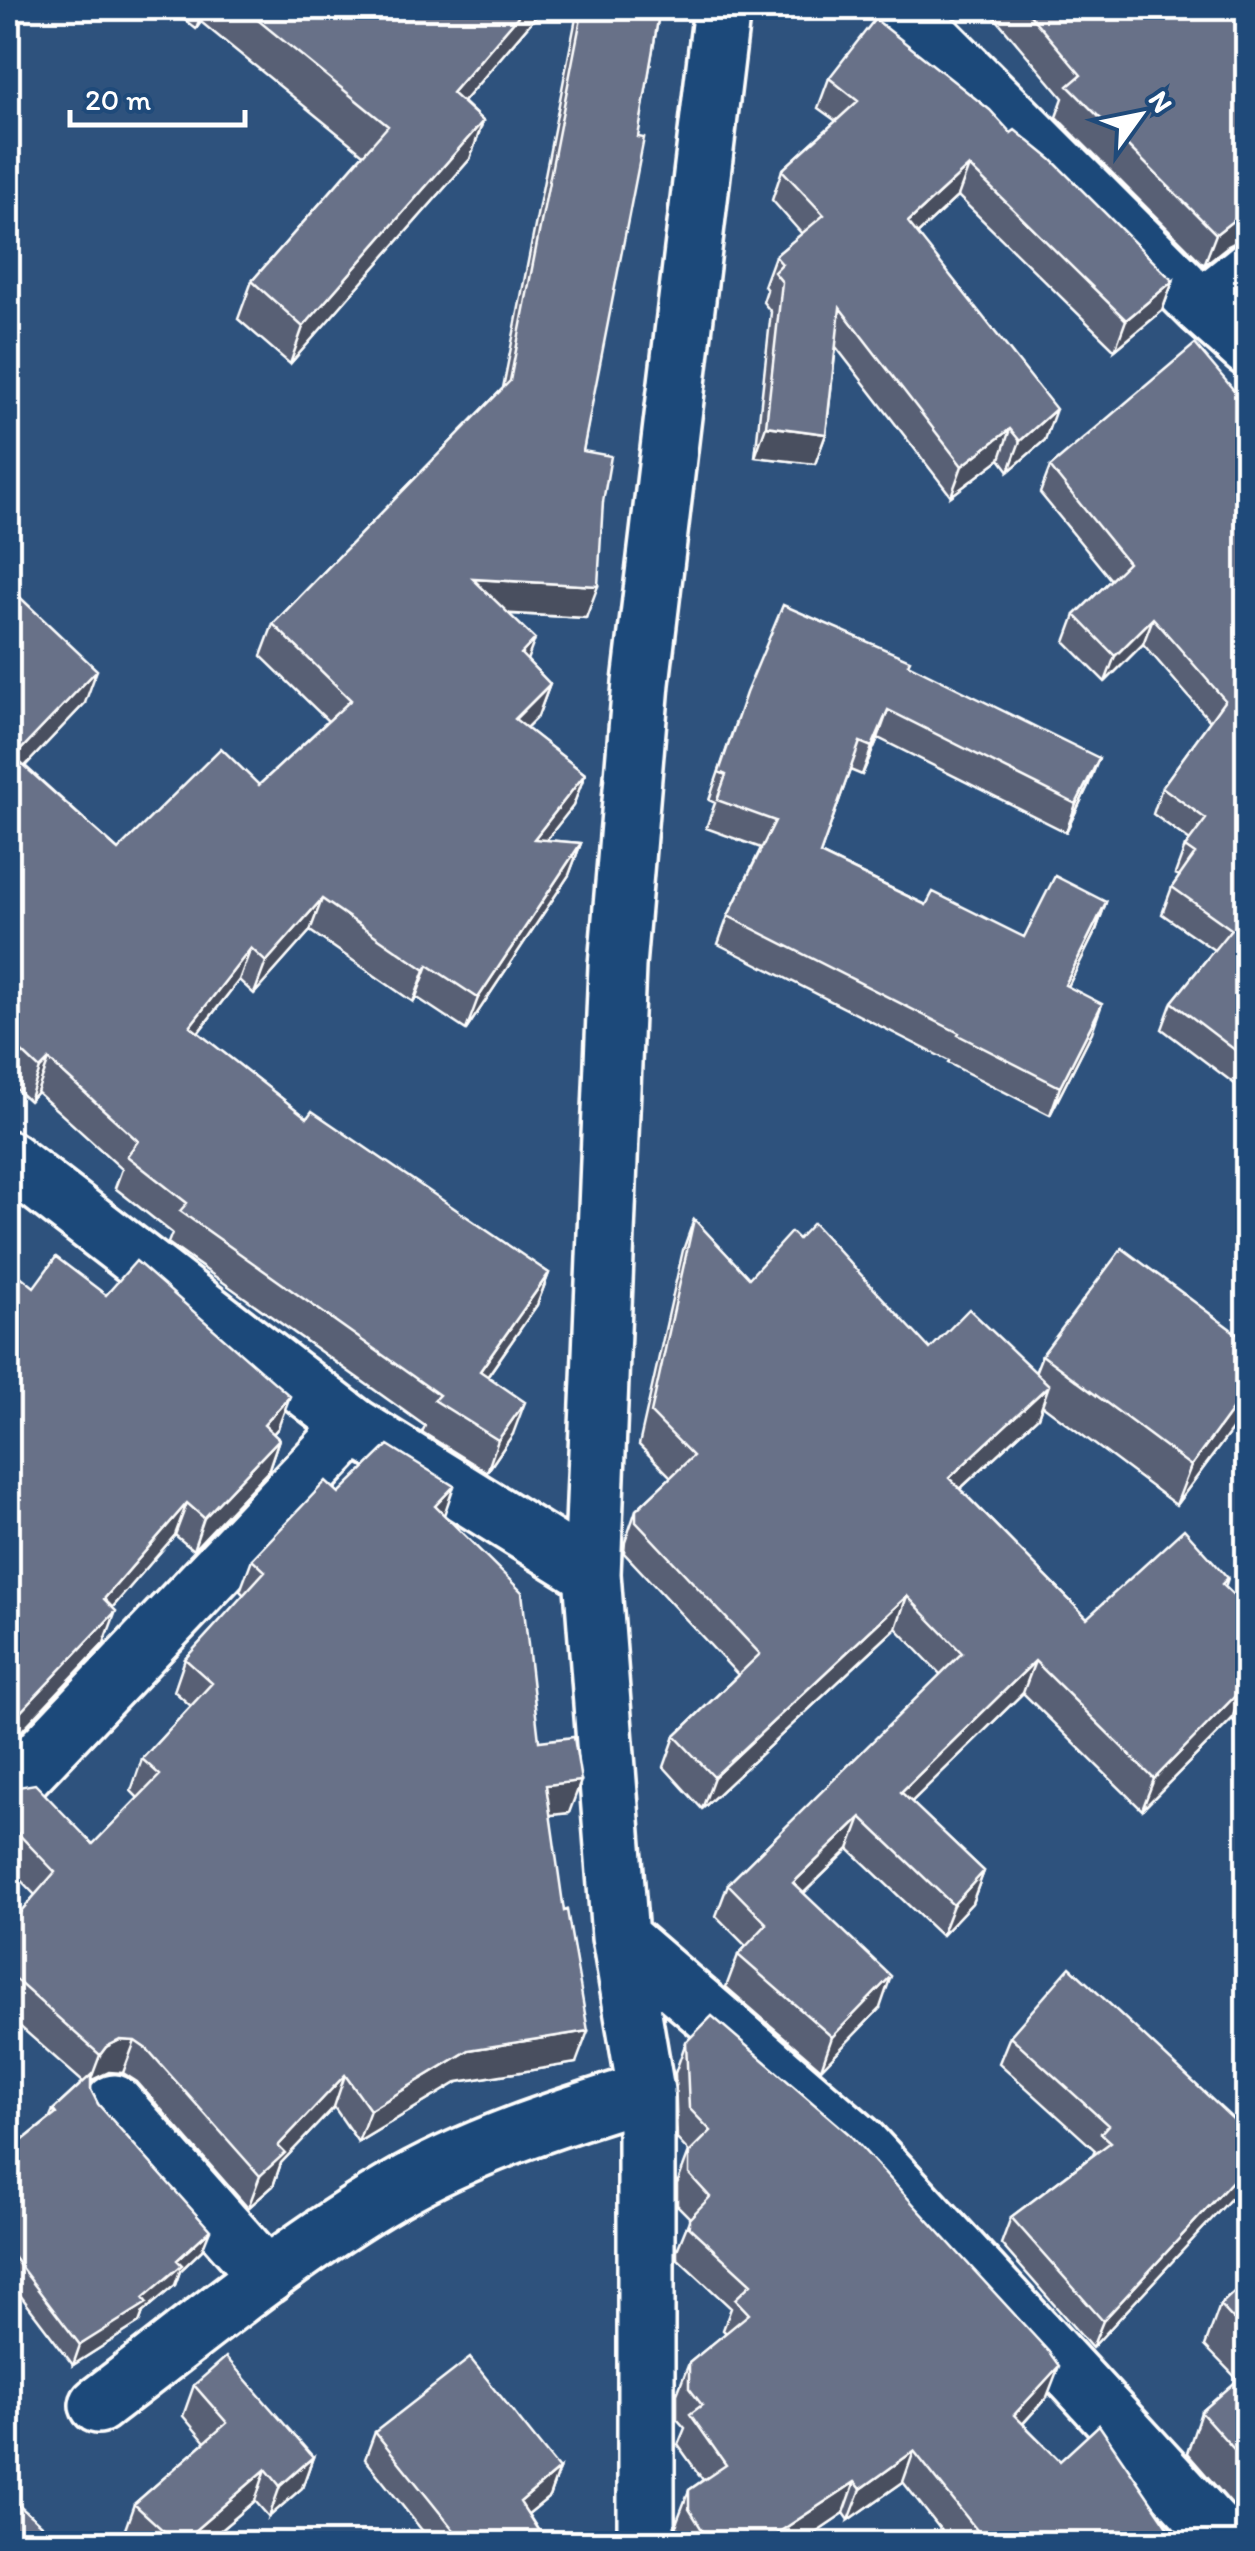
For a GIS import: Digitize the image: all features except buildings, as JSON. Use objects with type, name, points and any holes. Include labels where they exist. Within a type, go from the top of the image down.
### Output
[{"type":"street","points":[[646,2544],[646,2091],[620,1938],[592,1574],[617,966],[641,683],[722,8]]},
{"type":"street","points":[[902,8],[1248,348]]},
{"type":"street","points":[[1202,307],[1248,270]]},
{"type":"street","points":[[8,1159],[354,1426],[592,1574]]},
{"type":"street","points":[[8,1790],[354,1426]]},
{"type":"street","points":[[620,1938],[859,2143],[1228,2544]]},
{"type":"street","points":[[98,2405],[268,2276],[390,2193],[519,2130],[646,2091]]},
{"type":"street","points":[[114,2103],[268,2276]]}]
